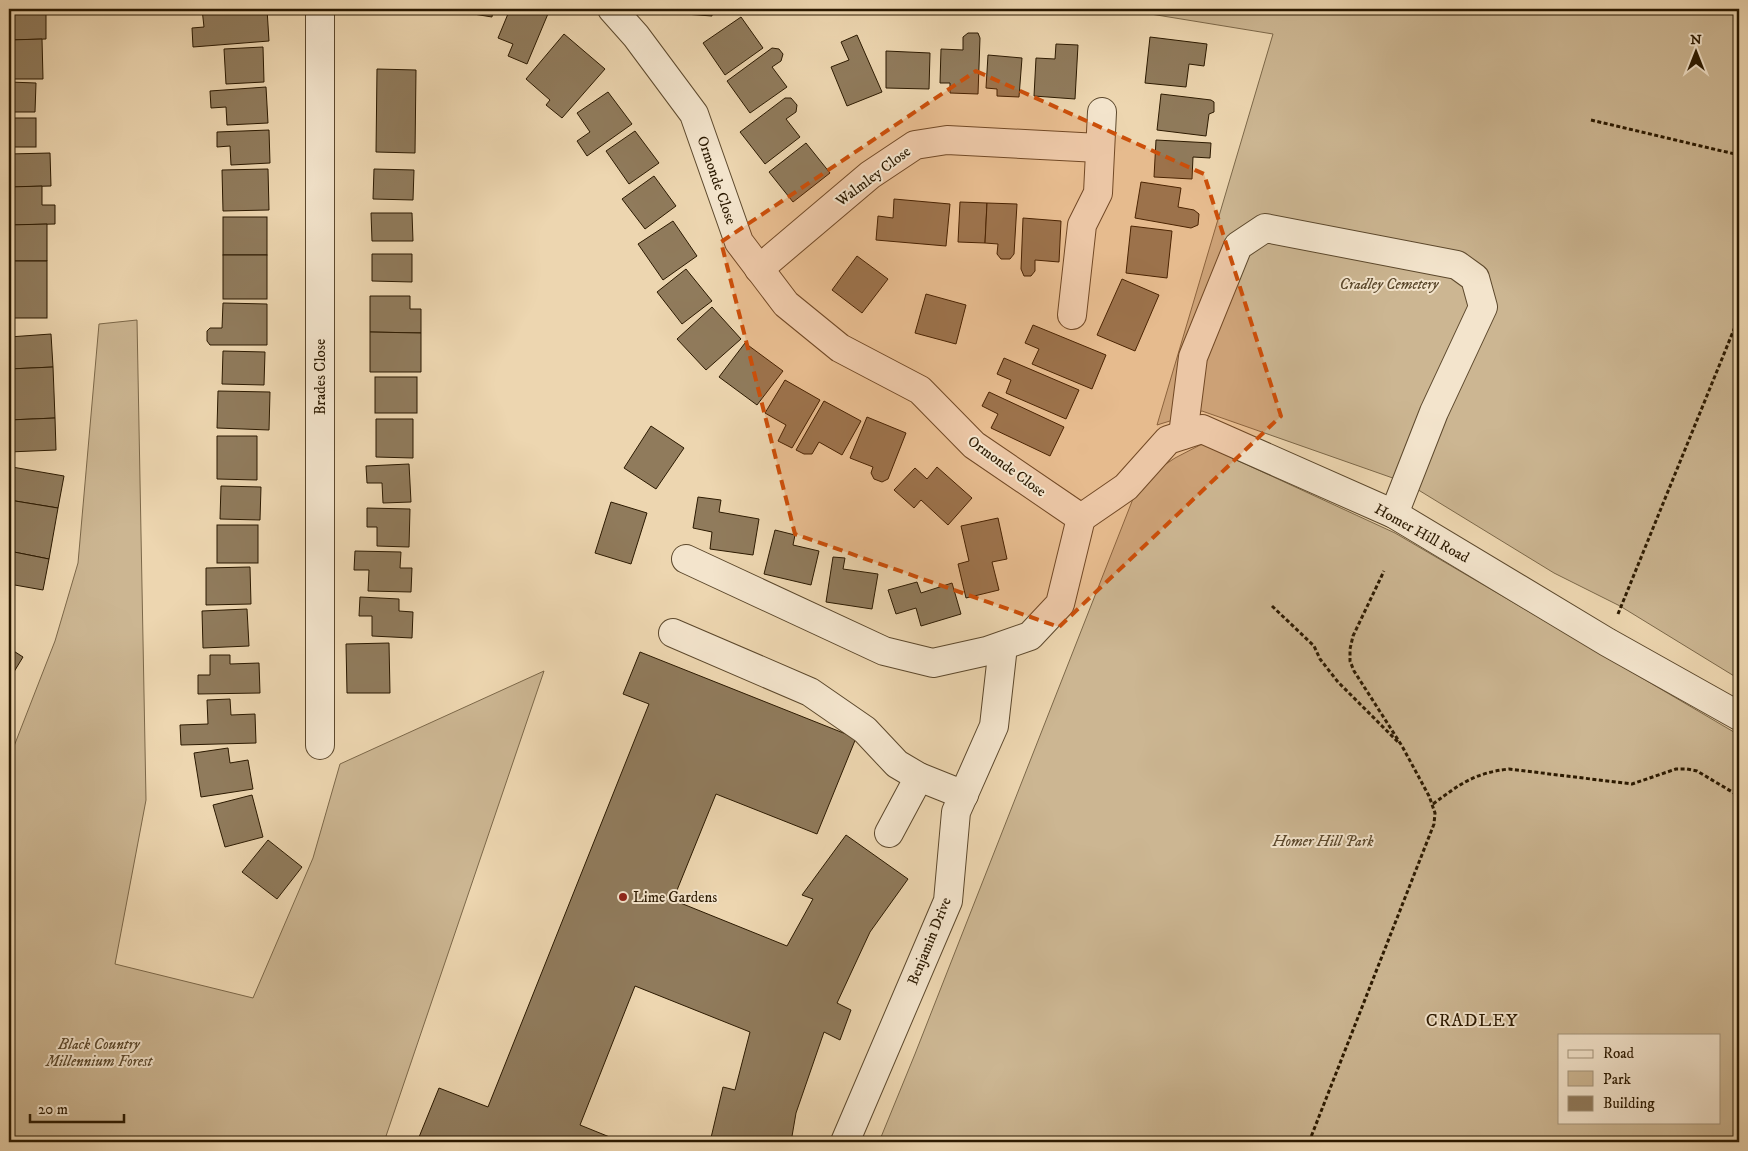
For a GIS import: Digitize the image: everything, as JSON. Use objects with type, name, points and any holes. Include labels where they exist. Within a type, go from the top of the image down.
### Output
[{"type":"street","name":"Brades Close","points":[[320,9],[320,745]]},
{"type":"street","name":"Ormonde Close","points":[[612,9],[636,36],[694,114],[739,242],[786,304],[840,348],[920,390],[974,445],[1081,518]]},
{"type":"street","points":[[1072,315],[1082,225],[1098,193],[1102,112]]},
{"type":"street","name":"Walmley Close","points":[[759,269],[870,175],[915,145],[947,140],[1099,148]]},
{"type":"street","points":[[1182,435],[1193,357],[1238,246],[1266,228],[1457,265],[1474,278],[1484,307],[1434,412],[1394,514]]},
{"type":"street","name":"Homer Hill Road","points":[[1081,518],[1126,487],[1168,440],[1202,429],[1394,514],[1607,642],[1739,716]]},
{"type":"street","points":[[686,559],[884,651],[933,663],[987,651],[1030,636],[1060,604],[1081,518]]},
{"type":"street","points":[[673,632],[810,692],[865,730],[897,764],[920,777],[964,795]]},
{"type":"street","name":"Benjamin Drive","points":[[845,1142],[948,902],[956,812],[994,726],[1003,646]]},
{"type":"street","points":[[889,833],[920,777]]},
{"type":"path","points":[[1590,120],[1739,155]]},
{"type":"path","points":[[1607,642],[1620,606],[1739,317]]},
{"type":"path","points":[[1309,1142],[1434,824],[1435,813],[1433,804],[1402,746],[1354,671],[1350,661],[1353,636],[1384,571]]},
{"type":"path","points":[[1272,606],[1314,646],[1320,659],[1338,682],[1402,746]]},
{"type":"path","points":[[1433,804],[1464,781],[1493,771],[1509,769],[1632,784],[1676,769],[1687,769],[1697,771],[1739,796]]},
{"type":"highlighted area","points":[[976,71],[1204,174],[1281,416],[1059,627],[795,534],[721,242]]},
{"type":"green space","name":"Cradley Cemetery","points":[[1120,9],[1739,9],[1739,679],[1620,606],[1554,573],[1407,483],[1202,411],[1157,425],[1273,34]]},
{"type":"green space","name":"Black Country Millennium Forest","points":[[137,320],[146,800],[115,964],[253,998],[313,858],[340,764],[544,671],[384,1142],[9,1142],[9,1102],[12,1096],[9,1094],[9,759],[55,641],[78,563],[99,324]]},
{"type":"green space","name":"Homer Hill Park","points":[[1202,444],[1395,533],[1739,735],[1739,1142],[879,1142],[1140,481],[1175,458]]},
{"type":"building","points":[[9,9],[46,9],[46,39],[9,40]]},
{"type":"building","points":[[202,9],[267,9],[269,41],[193,47],[192,28],[204,27]]},
{"type":"building","points":[[456,9],[493,9],[492,17],[455,11]]},
{"type":"building","points":[[510,9],[522,14],[524,9],[550,9],[527,64],[508,56],[513,44],[498,38]]},
{"type":"building","points":[[671,9],[712,9],[712,16],[671,13]]},
{"type":"building","points":[[741,17],[763,48],[725,75],[703,43]]},
{"type":"building","points":[[968,33],[978,33],[980,38],[978,94],[950,93],[950,83],[940,83],[941,49],[963,50],[963,37]]},
{"type":"building","points":[[564,34],[605,69],[562,118],[546,105],[550,100],[526,79]]},
{"type":"building","points":[[857,35],[882,92],[847,106],[831,67],[849,60],[841,42]]},
{"type":"building","points":[[1150,37],[1207,44],[1204,66],[1189,64],[1186,87],[1145,83]]},
{"type":"building","points":[[42,39],[43,79],[9,79],[9,40]]},
{"type":"building","points":[[1056,44],[1078,45],[1075,99],[1034,96],[1036,58],[1055,59]]},
{"type":"building","points":[[263,47],[264,82],[226,84],[224,49]]},
{"type":"building","points":[[772,48],[779,49],[783,54],[781,61],[772,67],[787,87],[750,113],[727,81]]},
{"type":"building","points":[[886,51],[930,53],[929,89],[886,88]]},
{"type":"building","points":[[988,55],[1022,58],[1019,97],[997,96],[997,89],[986,88]]},
{"type":"building","points":[[377,69],[416,70],[415,153],[376,152]]},
{"type":"building","points":[[9,82],[36,83],[35,112],[9,112]]},
{"type":"building","points":[[266,87],[268,123],[227,125],[226,107],[211,108],[210,91]]},
{"type":"building","points":[[608,92],[632,124],[587,156],[577,141],[590,132],[577,113]]},
{"type":"building","points":[[1161,94],[1211,100],[1214,102],[1214,112],[1209,114],[1206,136],[1157,130]]},
{"type":"building","points":[[785,98],[791,98],[797,105],[796,112],[786,119],[800,137],[765,164],[740,132]]},
{"type":"building","points":[[9,118],[36,118],[36,147],[9,147]]},
{"type":"building","points":[[269,130],[270,163],[231,165],[230,146],[217,147],[217,132]]},
{"type":"building","points":[[635,131],[659,163],[629,184],[606,151]]},
{"type":"building","points":[[1156,140],[1211,143],[1210,158],[1193,157],[1192,179],[1154,177]]},
{"type":"building","points":[[806,143],[830,173],[793,202],[769,172]]},
{"type":"building","points":[[50,153],[51,186],[9,187],[9,154]]},
{"type":"building","points":[[268,169],[269,210],[223,211],[222,170]]},
{"type":"building","points":[[374,169],[414,170],[413,200],[373,199]]},
{"type":"building","points":[[654,176],[676,206],[645,229],[622,199]]},
{"type":"building","points":[[1141,182],[1181,188],[1178,207],[1194,210],[1199,214],[1198,225],[1191,228],[1135,218]]},
{"type":"building","points":[[42,186],[42,205],[55,205],[55,224],[9,225],[9,187]]},
{"type":"building","points":[[894,199],[950,204],[946,246],[876,240],[878,216],[893,218]]},
{"type":"building","points":[[960,202],[987,203],[985,243],[958,242]]},
{"type":"building","points":[[987,203],[1017,204],[1014,254],[1010,259],[1001,259],[997,254],[998,244],[985,243]]},
{"type":"building","points":[[371,213],[412,213],[413,241],[372,241]]},
{"type":"building","points":[[223,217],[267,217],[267,255],[223,255]]},
{"type":"building","points":[[1023,218],[1061,221],[1059,262],[1035,260],[1035,271],[1031,276],[1024,276],[1021,269]]},
{"type":"building","points":[[673,221],[697,256],[663,280],[638,244]]},
{"type":"building","points":[[47,224],[47,261],[9,261],[9,225]]},
{"type":"building","points":[[1131,226],[1172,231],[1167,278],[1126,273]]},
{"type":"building","points":[[372,254],[412,254],[412,282],[372,281]]},
{"type":"building","points":[[223,255],[267,255],[267,299],[223,299]]},
{"type":"building","points":[[857,256],[888,279],[862,313],[832,290]]},
{"type":"building","points":[[9,261],[47,261],[47,318],[9,318]]},
{"type":"building","points":[[686,269],[712,301],[682,324],[657,292]]},
{"type":"building","points":[[1122,279],[1159,295],[1135,351],[1097,335]]},
{"type":"building","points":[[926,294],[966,305],[956,344],[915,333]]},
{"type":"building","points":[[370,296],[410,296],[410,309],[421,309],[421,333],[370,332]]},
{"type":"building","points":[[223,303],[267,304],[267,345],[210,345],[207,341],[207,331],[210,328],[222,328]]},
{"type":"building","points":[[712,307],[741,339],[706,370],[677,339]]},
{"type":"building","points":[[1033,325],[1106,355],[1092,389],[1032,364],[1039,349],[1025,343]]},
{"type":"building","points":[[370,332],[421,333],[421,372],[370,372]]},
{"type":"building","points":[[51,334],[53,367],[9,369],[9,337]]},
{"type":"building","points":[[745,343],[783,371],[757,405],[719,377]]},
{"type":"building","points":[[223,351],[265,352],[264,385],[222,384]]},
{"type":"building","points":[[1004,358],[1079,390],[1066,419],[1006,393],[1011,380],[997,374]]},
{"type":"building","points":[[53,367],[55,418],[9,420],[9,369]]},
{"type":"building","points":[[375,377],[417,377],[417,413],[375,413]]},
{"type":"building","points":[[785,380],[820,400],[792,448],[778,441],[786,425],[765,413]]},
{"type":"building","points":[[218,391],[270,392],[269,430],[217,428]]},
{"type":"building","points":[[989,392],[1064,427],[1050,456],[991,428],[998,414],[982,406]]},
{"type":"building","points":[[824,401],[861,421],[842,455],[819,442],[812,454],[804,454],[796,450]]},
{"type":"building","points":[[867,417],[906,433],[888,479],[882,482],[874,479],[871,473],[873,467],[850,458]]},
{"type":"building","points":[[55,418],[56,450],[9,452],[9,420]]},
{"type":"building","points":[[376,419],[413,419],[413,458],[376,457]]},
{"type":"building","points":[[651,426],[684,448],[656,489],[624,468]]},
{"type":"building","points":[[217,436],[257,436],[257,480],[217,479]]},
{"type":"building","points":[[409,464],[411,502],[383,503],[382,483],[367,483],[366,466]]},
{"type":"building","points":[[12,467],[64,476],[58,508],[9,500]]},
{"type":"building","points":[[937,467],[972,498],[948,525],[921,500],[914,508],[894,490],[915,468],[927,479]]},
{"type":"building","points":[[221,486],[261,487],[260,520],[220,519]]},
{"type":"building","points":[[698,497],[721,500],[719,512],[759,519],[753,555],[710,549],[712,532],[693,528]]},
{"type":"building","points":[[9,500],[58,508],[49,559],[9,551]]},
{"type":"building","points":[[611,502],[647,513],[631,564],[595,553]]},
{"type":"building","points":[[367,508],[410,509],[409,547],[377,546],[377,527],[367,527]]},
{"type":"building","points":[[998,518],[1007,559],[992,562],[999,590],[966,598],[958,564],[969,561],[961,526]]},
{"type":"building","points":[[217,525],[258,525],[258,563],[217,563]]},
{"type":"building","points":[[775,530],[795,535],[793,545],[819,551],[811,585],[764,574]]},
{"type":"building","points":[[9,551],[49,559],[43,590],[9,584]]},
{"type":"building","points":[[355,551],[401,552],[400,568],[412,568],[411,592],[368,591],[369,570],[354,570]]},
{"type":"building","points":[[833,557],[845,558],[843,569],[878,574],[872,609],[826,602]]},
{"type":"building","points":[[250,567],[251,604],[206,605],[206,568]]},
{"type":"building","points":[[917,582],[921,593],[952,583],[961,614],[921,626],[916,608],[896,614],[888,590]]},
{"type":"building","points":[[360,597],[399,599],[399,611],[413,612],[412,638],[372,636],[372,616],[359,616]]},
{"type":"building","points":[[247,609],[249,646],[203,648],[202,611]]},
{"type":"building","points":[[389,643],[390,693],[347,693],[346,644]]},
{"type":"building","points":[[9,648],[23,657],[9,680]]},
{"type":"building","name":"Lime Gardens","points":[[640,652],[856,738],[817,834],[716,794],[673,900],[787,946],[813,899],[802,895],[846,835],[908,879],[870,932],[837,1003],[851,1010],[840,1040],[824,1032],[796,1113],[791,1142],[710,1142],[723,1087],[735,1090],[750,1032],[635,986],[580,1125],[622,1142],[417,1142],[439,1088],[488,1107],[649,704],[623,694]]},
{"type":"building","points":[[210,655],[230,655],[230,664],[259,663],[260,693],[198,694],[198,675],[210,675]]},
{"type":"building","points":[[230,699],[231,715],[255,714],[256,743],[181,745],[180,725],[208,724],[207,700]]},
{"type":"building","points":[[228,748],[230,763],[248,760],[253,789],[201,797],[194,753]]},
{"type":"building","points":[[252,795],[263,837],[225,847],[213,805]]},
{"type":"building","points":[[268,840],[302,867],[277,899],[242,872]]},
{"type":"place","name":"Lime Gardens","points":[[623,897]]},
{"type":"district","name":"CRADLEY","points":[[1472,1020]]}]
